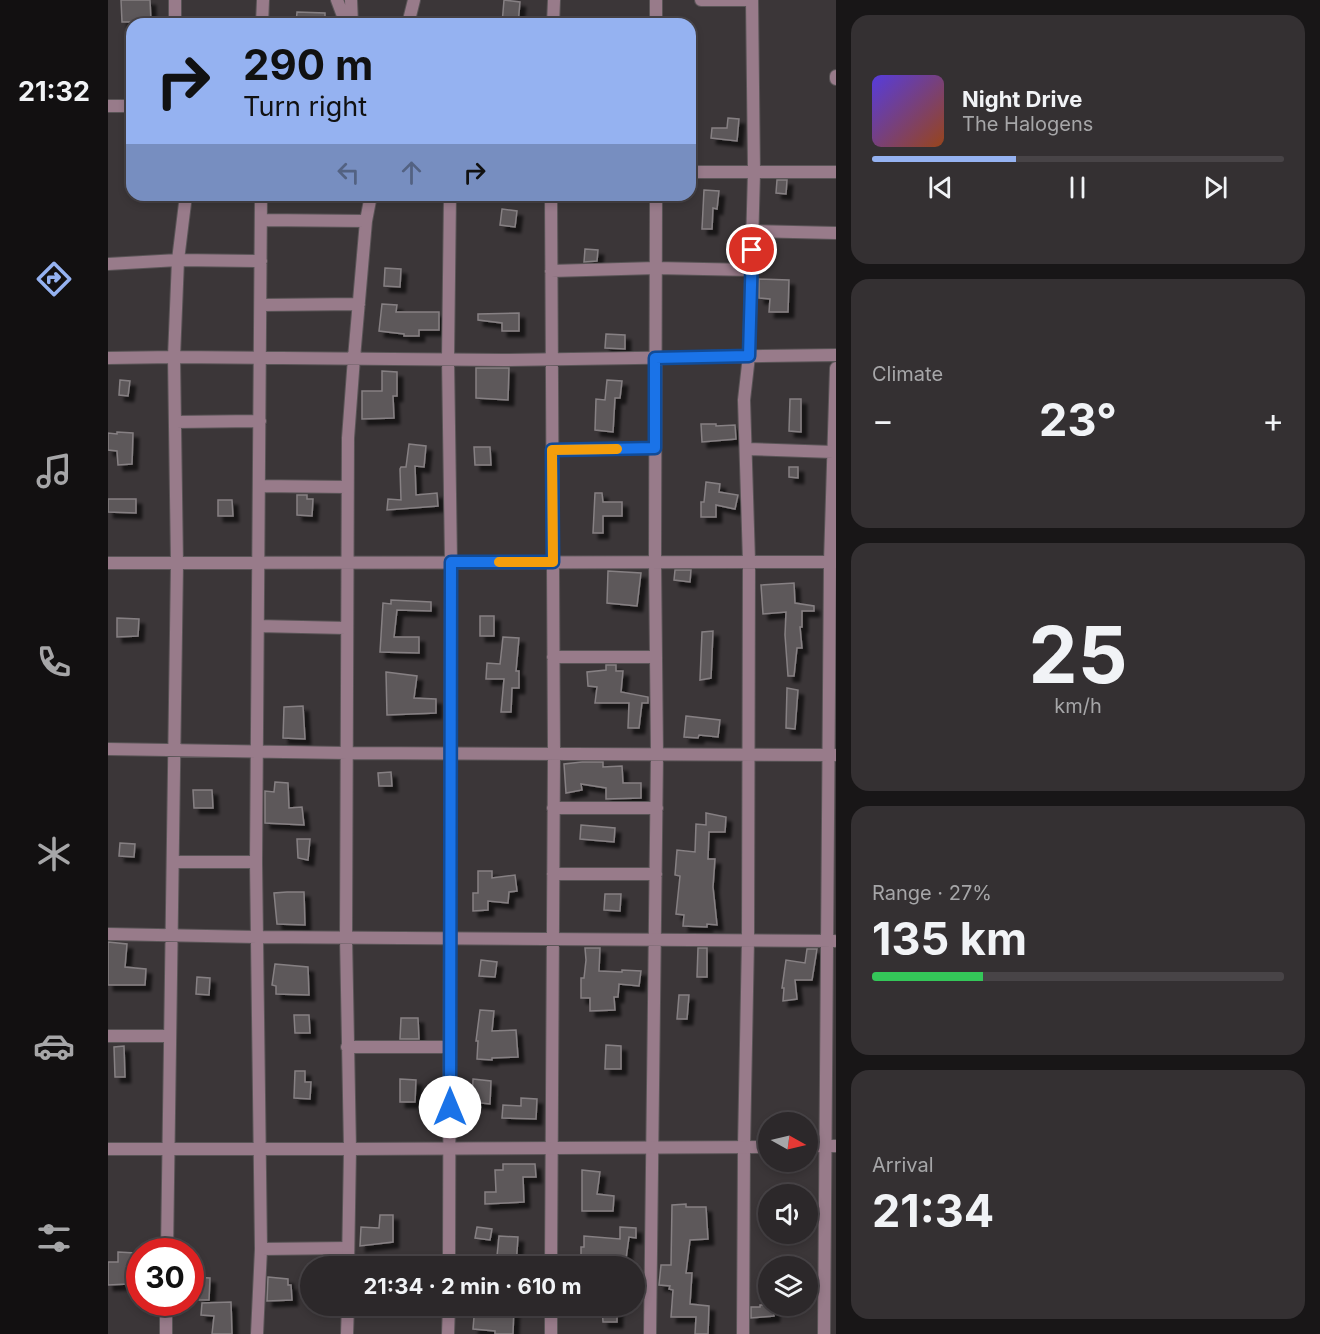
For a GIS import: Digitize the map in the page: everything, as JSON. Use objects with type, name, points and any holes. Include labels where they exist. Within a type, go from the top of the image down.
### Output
[{"type":"street","points":[[175,0],[175,18]]},
{"type":"street","points":[[262,0],[262,18]]},
{"type":"street","points":[[337,0],[344,18]]},
{"type":"street","points":[[351,0],[352,18]]},
{"type":"street","points":[[410,18],[414,0]]},
{"type":"street","points":[[554,0],[554,18]]},
{"type":"street","points":[[656,0],[656,18]]},
{"type":"street","points":[[701,0],[752,0],[754,172],[749,356],[744,400],[749,561],[748,939],[743,1334]]},
{"type":"street","points":[[108,106],[126,106]]},
{"type":"street","points":[[696,172],[836,172]]},
{"type":"street","points":[[167,1238],[177,564],[174,357],[178,260],[185,201]]},
{"type":"street","points":[[257,1334],[261,1249],[256,861],[261,201]]},
{"type":"street","points":[[348,1256],[350,1149],[346,937],[347,487],[349,412],[366,221],[370,201]]},
{"type":"street","points":[[449,1256],[448,938],[451,562],[448,359],[450,201]]},
{"type":"street","points":[[551,201],[554,754],[551,1256]]},
{"type":"street","points":[[650,1334],[657,808],[656,201]]},
{"type":"street","points":[[261,220],[366,221]]},
{"type":"street","points":[[752,231],[836,233]]},
{"type":"street","points":[[108,264],[178,260],[261,261]]},
{"type":"street","points":[[551,271],[656,268],[751,270]]},
{"type":"street","points":[[261,304],[359,304]]},
{"type":"street","points":[[108,358],[552,359],[836,356]]},
{"type":"street","points":[[824,1334],[831,1146],[833,452],[836,368]]},
{"type":"street","points":[[175,422],[260,422]]},
{"type":"street","points":[[552,450],[655,448]]},
{"type":"street","points":[[747,448],[833,452]]},
{"type":"street","points":[[259,486],[347,487]]},
{"type":"street","points":[[108,563],[833,562]]},
{"type":"street","points":[[258,626],[346,628]]},
{"type":"street","points":[[553,657],[656,657]]},
{"type":"street","points":[[108,749],[450,754],[833,755]]},
{"type":"street","points":[[553,808],[657,808]]},
{"type":"street","points":[[172,862],[256,861]]},
{"type":"street","points":[[553,874],[656,874]]},
{"type":"street","points":[[108,934],[257,938],[832,941]]},
{"type":"street","points":[[108,1036],[169,1036]]},
{"type":"street","points":[[347,1047],[449,1047]]},
{"type":"street","points":[[108,1149],[758,1147]]},
{"type":"street","points":[[261,1249],[348,1248]]},
{"type":"street","points":[[166,1316],[166,1334]]},
{"type":"street","points":[[347,1334],[348,1316]]},
{"type":"street","points":[[448,1334],[449,1316]]},
{"type":"street","points":[[551,1316],[551,1334]]},
{"type":"building","points":[[121,0],[150,0],[151,18],[126,18],[126,22],[122,22]]},
{"type":"building","points":[[504,0],[520,2],[519,18],[502,18]]},
{"type":"building","points":[[297,12],[325,13],[325,18],[296,18]]},
{"type":"building","points":[[728,118],[739,119],[737,141],[711,138],[712,128],[727,128]]},
{"type":"building","points":[[777,180],[787,180],[786,194],[776,193]]},
{"type":"building","points":[[704,190],[719,191],[717,209],[713,208],[712,229],[702,229]]},
{"type":"building","points":[[502,209],[517,211],[515,227],[500,225]]},
{"type":"building","points":[[585,249],[598,250],[597,261],[584,262]]},
{"type":"building","points":[[385,268],[401,269],[400,287],[384,286]]},
{"type":"building","points":[[759,279],[789,280],[788,312],[769,312],[770,299],[759,298]]},
{"type":"building","points":[[382,304],[397,305],[396,312],[439,312],[439,330],[419,330],[419,336],[404,336],[404,334],[379,331]]},
{"type":"building","points":[[519,313],[519,331],[502,331],[502,323],[478,320],[478,314]]},
{"type":"building","points":[[606,334],[625,335],[625,349],[605,348]]},
{"type":"building","points":[[476,368],[509,368],[508,400],[476,398]]},
{"type":"building","points":[[382,371],[397,372],[397,396],[393,396],[394,418],[362,419],[362,391],[382,391]]},
{"type":"building","points":[[120,380],[130,381],[128,396],[119,395]]},
{"type":"building","points":[[607,380],[622,381],[620,398],[615,398],[613,432],[595,430],[596,399],[605,400]]},
{"type":"building","points":[[790,399],[801,399],[801,432],[789,431]]},
{"type":"building","points":[[701,424],[735,425],[736,439],[702,442]]},
{"type":"building","points":[[117,432],[133,433],[132,464],[118,465],[117,451],[108,450],[108,433],[117,434]]},
{"type":"building","points":[[409,444],[426,446],[424,467],[415,466],[416,495],[437,493],[438,506],[387,510],[388,499],[401,500],[400,469],[406,467]]},
{"type":"building","points":[[474,447],[490,447],[491,465],[475,465]]},
{"type":"building","points":[[789,467],[798,467],[798,478],[789,477]]},
{"type":"building","points":[[706,482],[720,484],[719,492],[738,495],[735,509],[716,505],[716,517],[701,517],[701,502],[704,502]]},
{"type":"building","points":[[595,493],[602,493],[603,502],[622,502],[622,516],[603,516],[603,533],[593,533]]},
{"type":"building","points":[[297,495],[307,495],[307,499],[313,499],[312,516],[297,515]]},
{"type":"building","points":[[108,499],[136,499],[136,513],[108,512]]},
{"type":"building","points":[[218,500],[232,500],[233,516],[218,516]]},
{"type":"building","points":[[675,570],[691,570],[690,582],[674,580]]},
{"type":"building","points":[[608,571],[641,573],[637,606],[607,603]]},
{"type":"building","points":[[794,583],[795,603],[814,606],[814,611],[802,611],[802,627],[800,627],[802,648],[797,648],[794,676],[788,676],[786,612],[763,614],[761,585]]},
{"type":"building","points":[[391,600],[431,602],[431,611],[397,610],[394,637],[419,637],[419,653],[380,652],[383,603],[391,604]]},
{"type":"building","points":[[480,616],[494,616],[494,636],[480,636]]},
{"type":"building","points":[[117,618],[139,619],[138,636],[117,637]]},
{"type":"building","points":[[713,631],[711,678],[700,680],[702,632]]},
{"type":"building","points":[[503,637],[519,638],[516,671],[519,671],[519,688],[512,688],[511,712],[501,712],[504,679],[486,679],[487,663],[500,664]]},
{"type":"building","points":[[606,665],[616,665],[616,671],[623,671],[621,692],[648,697],[648,703],[642,703],[639,728],[628,728],[629,703],[595,703],[597,687],[588,686],[587,672],[606,670]]},
{"type":"building","points":[[386,672],[417,676],[414,698],[436,699],[436,713],[387,715]]},
{"type":"building","points":[[787,688],[798,690],[795,729],[786,728]]},
{"type":"building","points":[[303,706],[305,739],[283,738],[284,707]]},
{"type":"building","points":[[686,716],[720,720],[718,737],[699,735],[698,738],[684,737]]},
{"type":"building","points":[[603,762],[603,767],[622,766],[623,783],[641,783],[641,798],[606,799],[606,788],[581,784],[582,790],[566,793],[564,764]]},
{"type":"building","points":[[391,772],[392,786],[379,786],[378,773]]},
{"type":"building","points":[[275,782],[288,783],[289,808],[302,807],[304,825],[265,823],[265,791],[274,792]]},
{"type":"building","points":[[193,790],[212,790],[213,808],[194,808]]},
{"type":"building","points":[[706,813],[726,817],[725,832],[709,832],[708,859],[715,859],[713,887],[717,925],[683,926],[684,915],[676,914],[680,876],[675,875],[677,850],[695,852],[696,824],[706,825]]},
{"type":"building","points":[[581,825],[615,828],[614,842],[580,839]]},
{"type":"building","points":[[297,839],[310,839],[308,860],[298,858]]},
{"type":"building","points":[[120,843],[135,844],[134,857],[119,856]]},
{"type":"building","points":[[478,871],[492,871],[492,878],[515,875],[517,891],[509,892],[508,903],[488,901],[488,910],[473,911],[473,893],[478,893]]},
{"type":"building","points":[[304,892],[305,925],[277,924],[274,893]]},
{"type":"building","points":[[605,894],[621,894],[620,911],[604,910]]},
{"type":"building","points":[[108,942],[127,944],[125,967],[146,969],[145,985],[108,985]]},
{"type":"building","points":[[585,948],[600,948],[599,971],[641,971],[639,986],[619,984],[618,997],[614,997],[615,1010],[590,1011],[590,998],[581,998],[581,978],[584,978],[586,960]]},
{"type":"building","points":[[698,948],[707,948],[707,977],[697,977]]},
{"type":"building","points":[[807,949],[817,949],[812,980],[795,980],[797,999],[783,1001],[784,988],[782,988],[786,960],[805,963]]},
{"type":"building","points":[[481,960],[497,962],[495,977],[479,976]]},
{"type":"building","points":[[275,964],[308,967],[309,995],[276,994],[276,986],[272,985]]},
{"type":"building","points":[[197,977],[210,978],[209,995],[196,994]]},
{"type":"building","points":[[679,995],[689,995],[687,1019],[677,1019]]},
{"type":"building","points":[[480,1010],[494,1011],[492,1031],[516,1030],[518,1057],[477,1059],[478,1041],[476,1041]]},
{"type":"building","points":[[294,1015],[309,1015],[310,1033],[295,1033]]},
{"type":"building","points":[[401,1018],[418,1018],[419,1039],[400,1039]]},
{"type":"building","points":[[606,1045],[621,1046],[621,1069],[605,1069]]},
{"type":"building","points":[[124,1046],[125,1077],[115,1077],[114,1047]]},
{"type":"building","points":[[295,1071],[305,1071],[305,1082],[311,1082],[310,1099],[294,1098]]},
{"type":"building","points":[[400,1079],[416,1080],[415,1102],[400,1102]]},
{"type":"building","points":[[473,1079],[491,1081],[490,1104],[472,1102]]},
{"type":"building","points":[[521,1098],[537,1099],[536,1119],[502,1118],[503,1105],[521,1106]]},
{"type":"building","points":[[503,1164],[535,1164],[536,1177],[523,1177],[524,1202],[485,1204],[485,1192],[496,1192],[495,1170],[503,1170]]},
{"type":"building","points":[[582,1170],[600,1172],[597,1194],[614,1196],[613,1211],[582,1211]]},
{"type":"building","points":[[686,1204],[686,1207],[706,1207],[708,1239],[690,1240],[686,1273],[692,1273],[690,1304],[709,1306],[708,1334],[695,1334],[696,1317],[671,1317],[673,1290],[669,1289],[670,1286],[659,1285],[661,1265],[671,1265],[672,1205]]},
{"type":"building","points":[[380,1215],[393,1215],[393,1242],[360,1246],[361,1227],[379,1228]]},
{"type":"building","points":[[477,1227],[492,1229],[490,1240],[475,1238]]},
{"type":"building","points":[[620,1227],[636,1228],[636,1238],[629,1237],[626,1256],[581,1256],[584,1236],[620,1239]]},
{"type":"building","points":[[499,1236],[518,1237],[517,1256],[497,1256]]},
{"type":"building","points":[[118,1252],[126,1252],[126,1284],[108,1285],[108,1262],[118,1262]]},
{"type":"building","points":[[268,1277],[288,1279],[288,1285],[291,1285],[292,1300],[267,1301]]},
{"type":"building","points":[[204,1278],[210,1278],[209,1300],[204,1300]]},
{"type":"building","points":[[231,1302],[232,1334],[212,1334],[214,1316],[204,1315],[204,1303]]},
{"type":"building","points":[[751,1307],[758,1307],[758,1316],[774,1316],[751,1318]]},
{"type":"building","points":[[474,1316],[514,1316],[513,1334],[495,1334],[495,1331],[473,1329]]},
{"type":"building","points":[[603,1316],[617,1316],[617,1322],[603,1322]]},
{"type":"slow traffic","points":[[499,562],[553,562],[552,450],[617,449]]},
{"type":"route","points":[[450,1107],[448,938],[451,562],[553,562],[552,450],[655,448],[655,358],[749,356],[752,250]]}]
